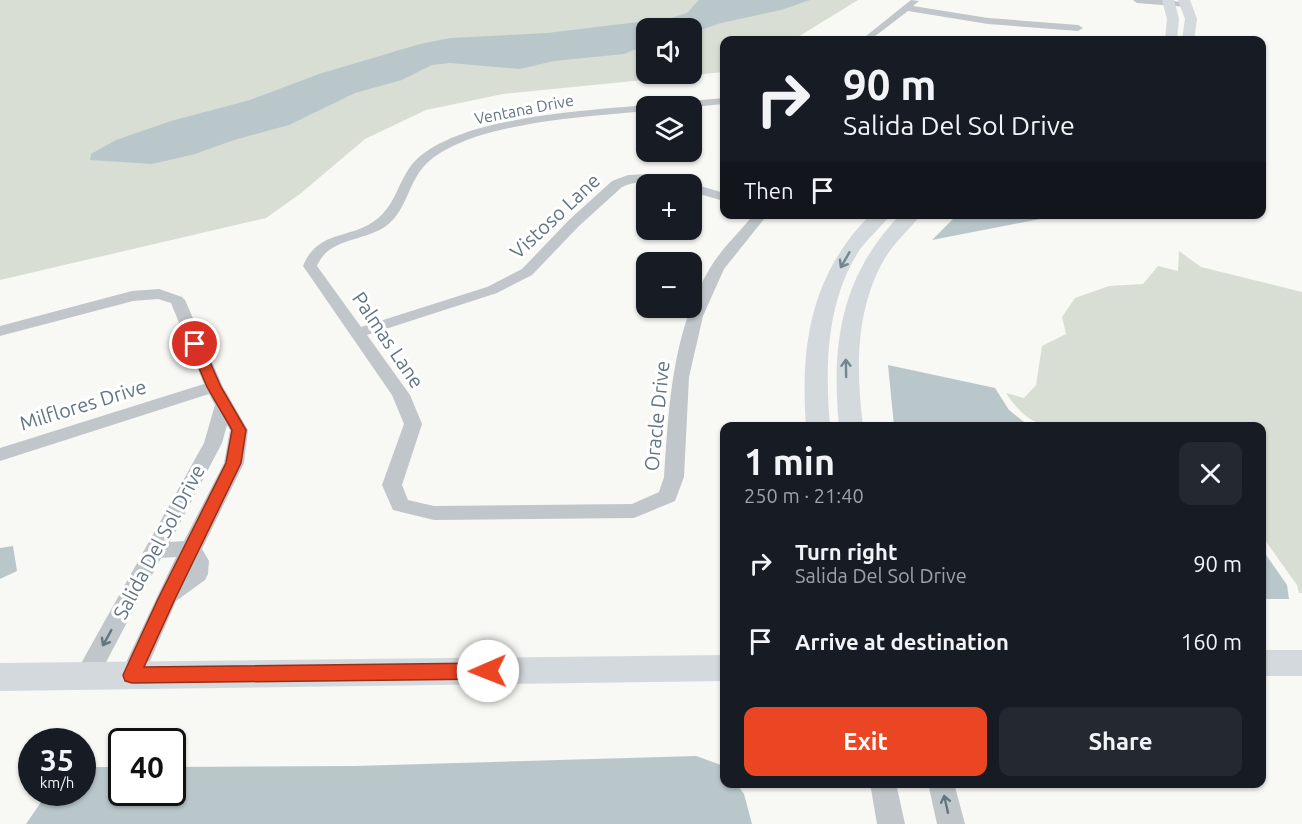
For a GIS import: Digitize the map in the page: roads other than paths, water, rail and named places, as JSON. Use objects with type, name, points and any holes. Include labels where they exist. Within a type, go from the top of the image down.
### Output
[{"type":"street","points":[[874,36],[916,0]]},
{"type":"street","points":[[1137,0],[1185,2],[1191,19],[1189,36]]},
{"type":"street","points":[[1169,1],[1173,19],[1171,36]]},
{"type":"street","points":[[907,8],[988,21],[1078,28]]},
{"type":"street","points":[[702,103],[720,101]]},
{"type":"street","name":"Ventana Drive","points":[[312,256],[326,244],[368,232],[387,219],[411,173],[440,148],[488,130],[567,117],[636,109]]},
{"type":"street","name":"Vistoso Lane","points":[[358,333],[492,290],[527,272],[574,223],[617,184],[628,179],[636,179]]},
{"type":"street","points":[[702,191],[720,196]]},
{"type":"street","name":"Oracle Drive","points":[[561,512],[634,511],[668,496],[674,477],[680,377],[696,316],[717,268],[758,219]]},
{"type":"street","points":[[818,422],[815,357],[822,316],[844,259],[878,219]]},
{"type":"street","points":[[850,422],[847,401],[846,357],[852,318],[862,284],[880,251],[907,219]]},
{"type":"street","name":"Palmas Lane","points":[[312,256],[310,266],[401,395],[413,424],[392,484],[400,505],[435,513],[561,512]]},
{"type":"street","name":"Salida Del Sol Drive","points":[[0,332],[132,296],[168,295],[177,300],[214,387],[239,430],[234,463],[166,599],[132,675]]},
{"type":"street","name":"Milflores Drive","points":[[0,455],[214,387]]},
{"type":"street","name":"Salida Del Sol Drive","points":[[86,676],[213,443],[224,405]]},
{"type":"street","points":[[171,519],[206,518]]},
{"type":"street","points":[[155,550],[191,549]]},
{"type":"street","points":[[1266,663],[1302,663]]},
{"type":"street","points":[[0,677],[720,668]]},
{"type":"street","points":[[884,788],[891,824]]},
{"type":"street","points":[[942,788],[951,824]]}]
